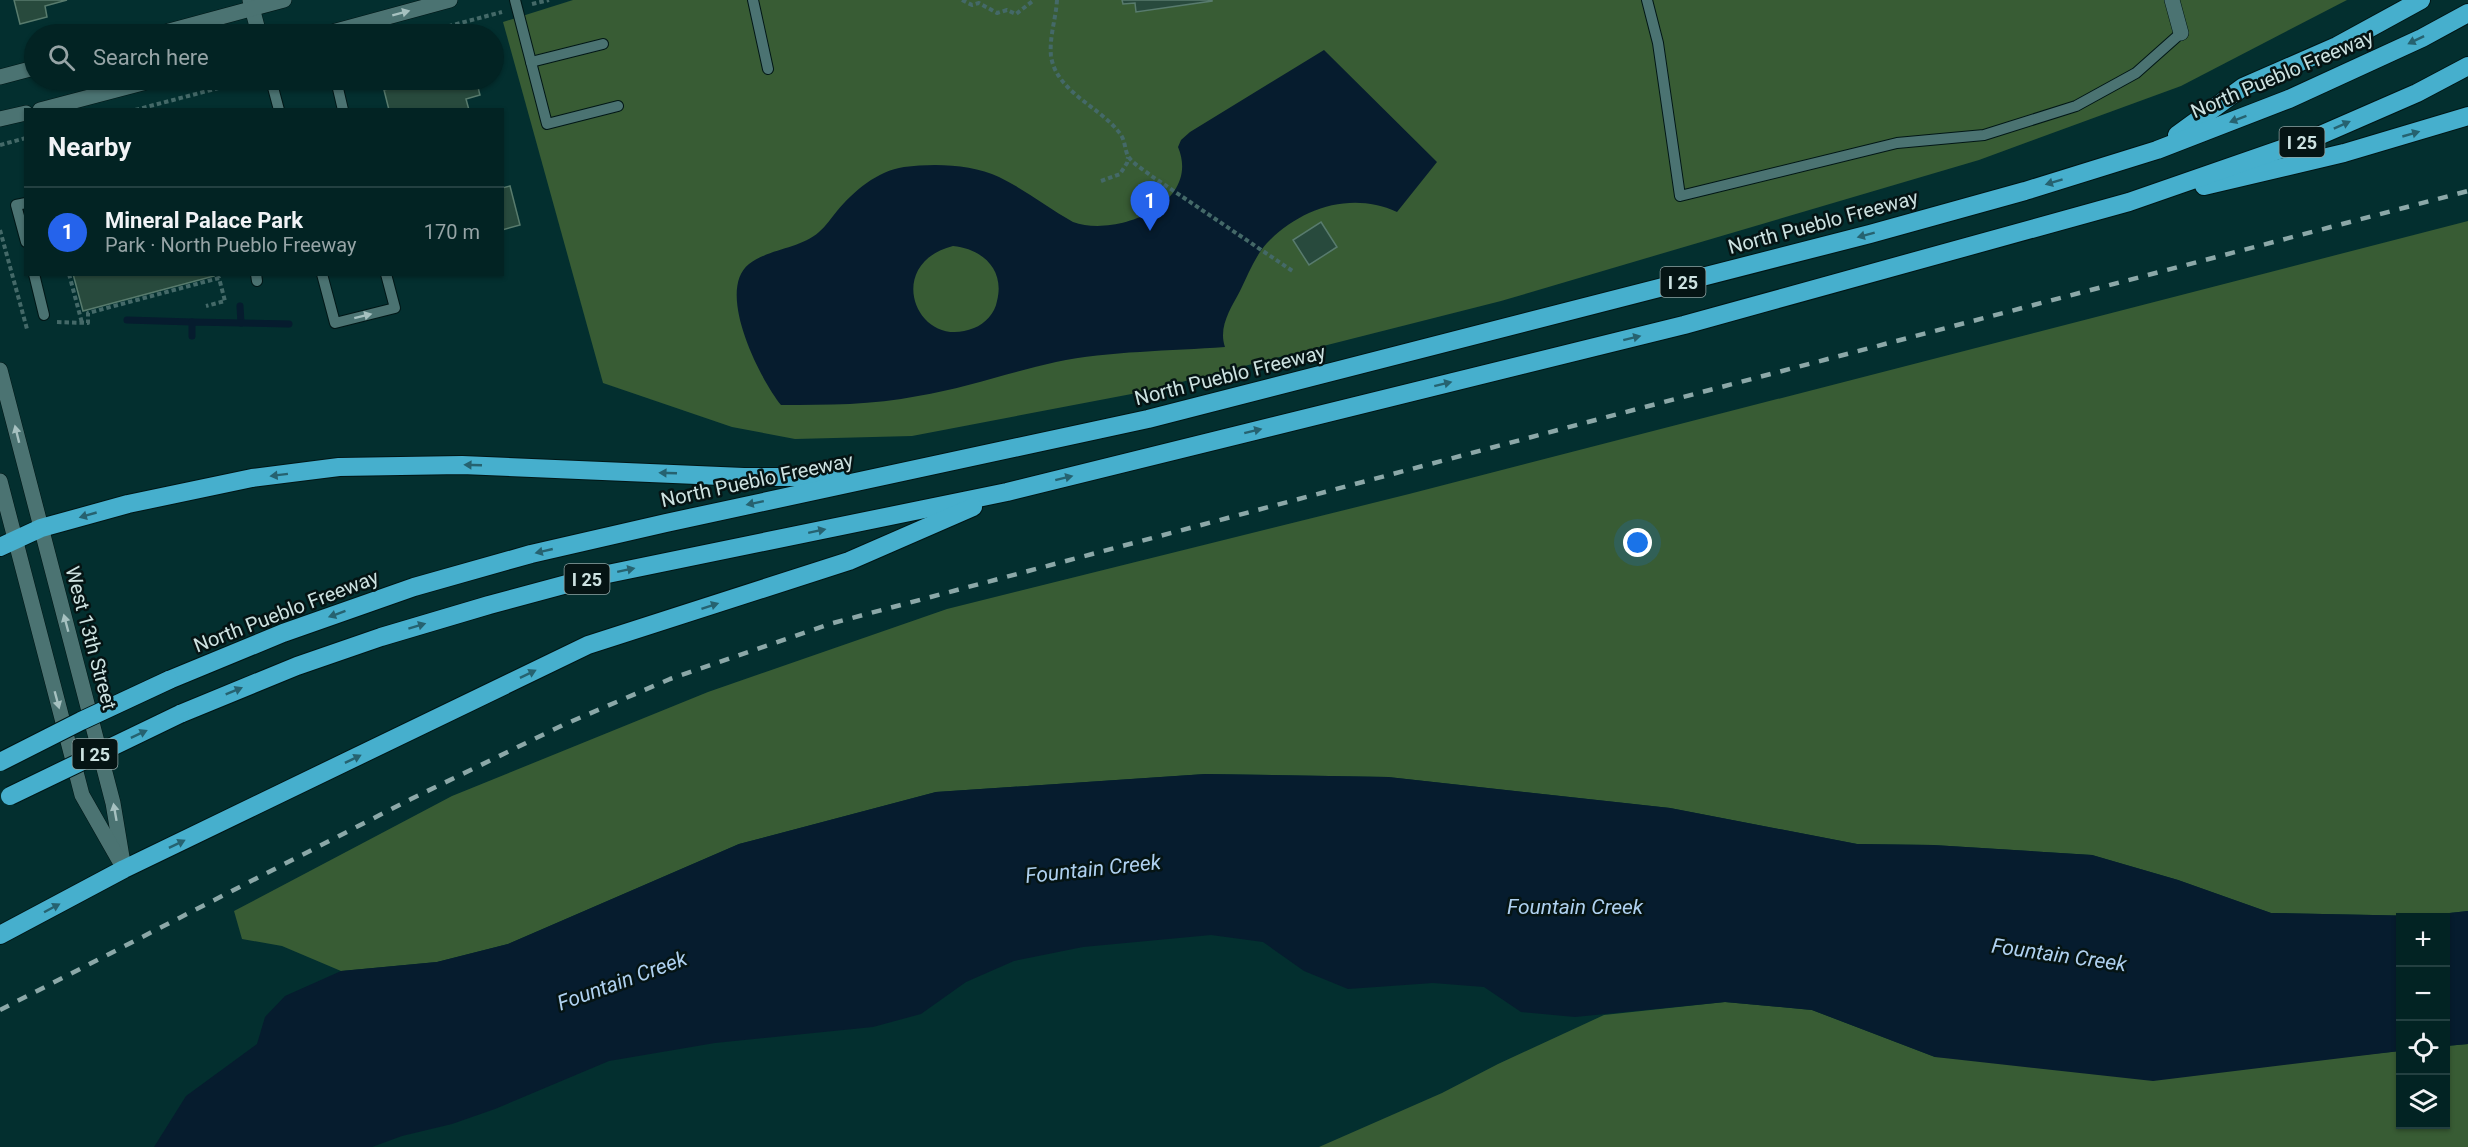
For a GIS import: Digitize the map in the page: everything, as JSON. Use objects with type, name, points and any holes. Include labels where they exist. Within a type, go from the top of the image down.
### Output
[{"type":"highway","points":[[2157,150],[2243,87],[2337,46],[2421,0]]},
{"type":"highway","name":"North Pueblo Freeway","points":[[0,762],[169,680],[283,633],[414,586],[531,554],[1183,411],[1870,234],[2025,191],[2157,150],[2289,99],[2422,38],[2468,13]]},
{"type":"highway","name":"I 25","points":[[5,799],[180,714],[308,663],[381,637],[489,604],[592,577],[1007,492],[1684,325],[2129,202],[2316,137],[2417,93],[2468,66]]},
{"type":"highway","points":[[2129,202],[2333,156],[2468,116]]},
{"type":"highway","points":[[7,544],[41,528],[128,504],[252,478],[339,467],[462,465],[744,477],[873,478]]},
{"type":"highway","points":[[0,935],[124,869],[588,645],[849,561],[1007,492]]},
{"type":"main road","points":[[189,24],[251,4],[284,0]]},
{"type":"main road","points":[[362,24],[450,0]]},
{"type":"main road","points":[[2172,0],[2181,33]]},
{"type":"main road","points":[[251,4],[256,24]]},
{"type":"main road","points":[[0,78],[24,71]]},
{"type":"main road","points":[[48,108],[116,90]]},
{"type":"main road","points":[[0,119],[24,113]]},
{"type":"main road","name":"West 13th Street","points":[[0,370],[113,803],[124,869]]},
{"type":"main road","points":[[0,481],[7,544],[82,795],[124,869]]},
{"type":"lane","points":[[753,0],[768,69]]},
{"type":"lane","points":[[1647,0],[1658,43],[1680,196],[1897,143],[1984,135],[2076,106],[2136,73],[2181,33]]},
{"type":"lane","points":[[516,4],[547,124],[618,106]]},
{"type":"lane","points":[[531,62],[603,44]]},
{"type":"lane","points":[[274,90],[278,108]]},
{"type":"lane","points":[[339,90],[343,108]]},
{"type":"lane","points":[[24,203],[16,205],[24,235]]},
{"type":"lane","points":[[34,276],[44,315]]},
{"type":"lane","points":[[323,276],[335,323],[394,308],[386,276]]},
{"type":"path","points":[[451,24],[516,4],[549,0]]},
{"type":"path","points":[[962,0],[972,5],[980,3],[997,13],[1007,10],[1016,14],[1034,0]]},
{"type":"path","points":[[1057,0],[1052,43],[1054,65],[1058,75],[1071,91],[1103,114],[1124,139],[1128,156],[1127,163],[1120,174],[1101,181]]},
{"type":"path","points":[[143,108],[211,90]]},
{"type":"path","points":[[0,145],[24,139]]},
{"type":"path","points":[[1128,156],[1149,175],[1294,272]]},
{"type":"path","points":[[0,230],[27,329]]},
{"type":"path","points":[[70,276],[82,323]]},
{"type":"path","points":[[44,315],[46,321],[88,323],[87,314],[219,276],[225,301],[206,306]]},
{"type":"green space","points":[[573,0],[2347,0],[2181,86],[1979,160],[1501,301],[1142,392],[912,436],[795,439],[732,427],[603,383],[503,22]]},
{"type":"green space","points":[[2468,221],[2468,911],[2396,913],[2396,915],[2271,913],[2178,880],[2092,855],[1933,845],[1857,844],[1670,808],[1388,777],[1206,774],[936,792],[739,844],[508,944],[437,962],[341,971],[282,946],[242,939],[234,911],[452,796],[708,692],[947,609],[1409,494]]},
{"type":"green space","points":[[1725,1002],[1812,1010],[1935,1057],[2295,1062],[2396,1051],[2396,1129],[2450,1129],[2450,1046],[2468,1044],[2468,1147],[1319,1147],[1442,1093],[1498,1064],[1604,1015]]},
{"type":"water","points":[[1324,50],[1437,162],[1397,212],[1380,206],[1345,203],[1311,212],[1280,231],[1259,254],[1229,311],[1223,332],[1225,347],[1119,353],[1076,358],[936,393],[867,403],[781,405],[772,393],[744,335],[737,294],[740,277],[749,264],[757,259],[811,238],[824,227],[851,196],[875,177],[894,169],[916,166],[940,165],[977,169],[999,177],[1073,222],[1091,226],[1111,225],[1151,212],[1167,200],[1178,185],[1182,167],[1178,147],[1181,140],[1190,132]],"holes":[[[953,246],[964,248],[989,263],[995,271],[999,290],[994,310],[986,321],[974,328],[954,332],[937,328],[924,317],[916,303],[913,286],[918,270],[931,256]]]},
{"type":"water","name":"Fountain Creek","points":[[1205,774],[1388,777],[1670,808],[1857,844],[1933,845],[2092,855],[2178,880],[2271,913],[2396,915],[2396,1051],[2153,1081],[1935,1057],[1812,1010],[1725,1002],[1575,1017],[1521,1012],[1484,987],[1433,983],[1348,989],[1304,971],[1263,942],[1211,935],[1083,947],[1014,961],[966,982],[921,1014],[873,1027],[715,1043],[609,1061],[495,1109],[372,1147],[154,1147],[186,1096],[257,1044],[265,1017],[285,996],[341,971],[437,962],[508,944],[739,844],[936,792]]},
{"type":"water","name":"Fountain Creek","points":[[2468,911],[2468,1044],[2450,1046],[2450,913]]},
{"type":"building","points":[[14,0],[67,0],[45,6],[47,17],[20,24]]},
{"type":"building","points":[[1122,0],[1212,1],[1136,12],[1135,3],[1123,4]]},
{"type":"building","points":[[384,90],[479,90],[480,95],[466,99],[468,108],[388,108]]},
{"type":"building","points":[[510,186],[520,225],[504,229],[504,188]]},
{"type":"building","points":[[1321,222],[1337,247],[1309,265],[1293,240]]},
{"type":"building","points":[[74,276],[214,276],[83,311]]},
{"type":"waterway","points":[[240,306],[241,323]]},
{"type":"waterway","points":[[127,320],[192,322]]},
{"type":"waterway","points":[[192,336],[192,322],[289,324]]},
{"type":"railway","points":[[0,1010],[411,799],[563,725],[670,679],[833,623],[2468,191]]},
{"type":"place","name":"Mineral Palace Park","points":[[1150,231]]}]
